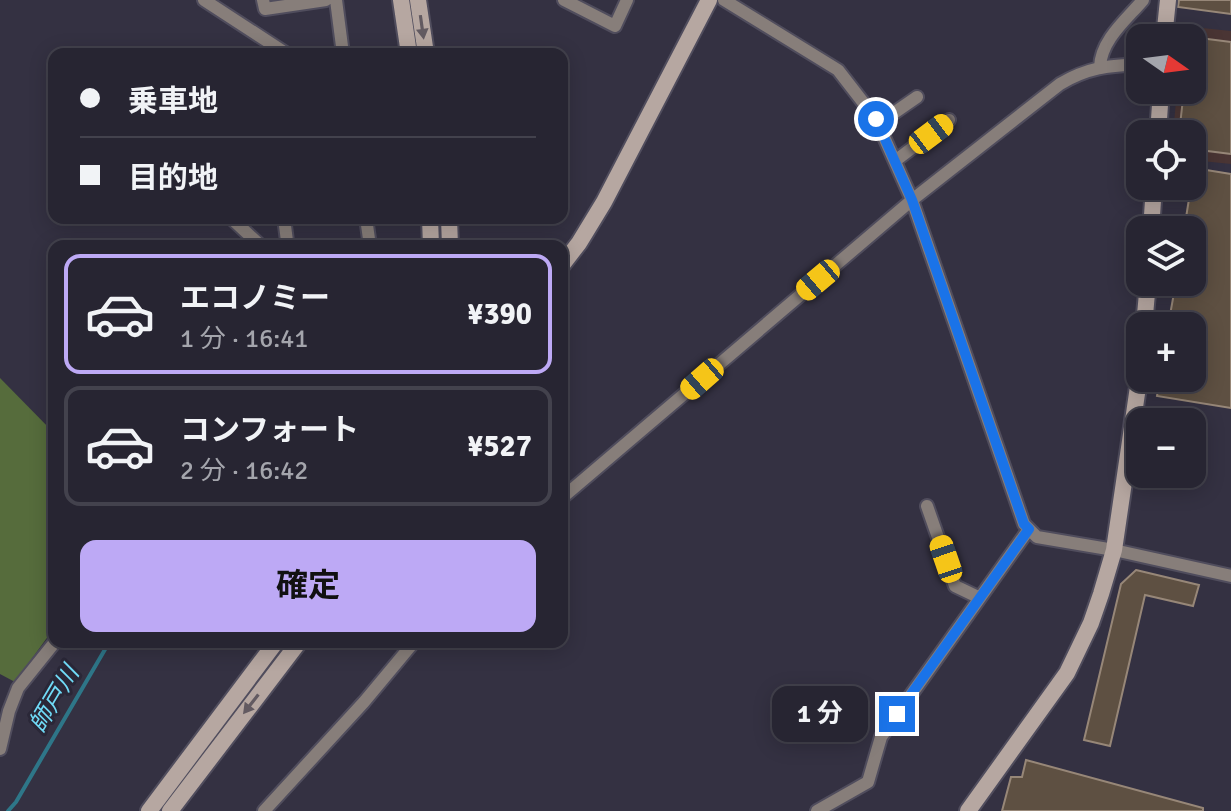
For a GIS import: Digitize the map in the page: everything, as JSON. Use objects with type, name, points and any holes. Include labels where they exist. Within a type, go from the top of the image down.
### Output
[{"type":"street","points":[[204,0],[278,48]]},
{"type":"street","points":[[263,0],[265,9],[326,0]]},
{"type":"street","points":[[336,0],[342,48]]},
{"type":"street","points":[[401,0],[408,48]]},
{"type":"street","points":[[418,0],[425,48]]},
{"type":"street","points":[[564,0],[615,26],[627,0]]},
{"type":"street","points":[[568,257],[604,202],[709,0]]},
{"type":"street","points":[[724,0],[838,70],[878,124],[912,200],[1024,524],[1037,537],[1114,550],[1231,576]]},
{"type":"street","points":[[1100,67],[1104,47],[1143,0]]},
{"type":"street","points":[[1165,24],[1168,0]]},
{"type":"street","points":[[568,493],[912,200],[1060,84],[1100,67],[1126,65]]},
{"type":"street","points":[[878,124],[917,97]]},
{"type":"street","points":[[895,161],[949,120]]},
{"type":"street","points":[[237,224],[255,240]]},
{"type":"street","points":[[968,811],[1067,673],[1091,623],[1114,550],[1137,392]]},
{"type":"street","points":[[927,506],[955,586],[980,598]]},
{"type":"street","points":[[817,811],[868,782],[881,737],[1029,529]]},
{"type":"street","points":[[0,749],[18,688],[50,648]]},
{"type":"street","points":[[149,811],[271,648]]},
{"type":"street","points":[[170,811],[294,648]]},
{"type":"street","points":[[264,811],[409,648]]},
{"type":"shaded area","points":[[1206,28],[1231,31],[1231,164],[1206,161],[1206,120],[1174,120],[1176,104],[1206,104]]},
{"type":"green space","points":[[0,378],[48,427],[48,636],[15,682],[0,674]]},
{"type":"building","points":[[1179,0],[1231,0],[1231,14],[1178,7]]},
{"type":"building","points":[[1206,39],[1231,42],[1231,154],[1206,151],[1206,120],[1181,120],[1182,104],[1206,104]]},
{"type":"building","points":[[1206,170],[1231,174],[1231,408],[1157,396],[1158,392],[1206,392],[1206,312],[1171,312],[1173,296],[1206,296],[1206,216],[1186,216],[1189,200],[1206,200]]},
{"type":"building","points":[[1136,570],[1199,585],[1193,606],[1145,595],[1110,746],[1084,740],[1121,584]]},
{"type":"building","points":[[1026,760],[1203,808],[1203,811],[1002,811],[1011,777],[1022,777]]},
{"type":"waterway","name":"師戸川","points":[[8,811],[106,648]]},
{"type":"route","points":[[876,119],[912,200],[1024,524],[1029,529],[897,714]]}]
